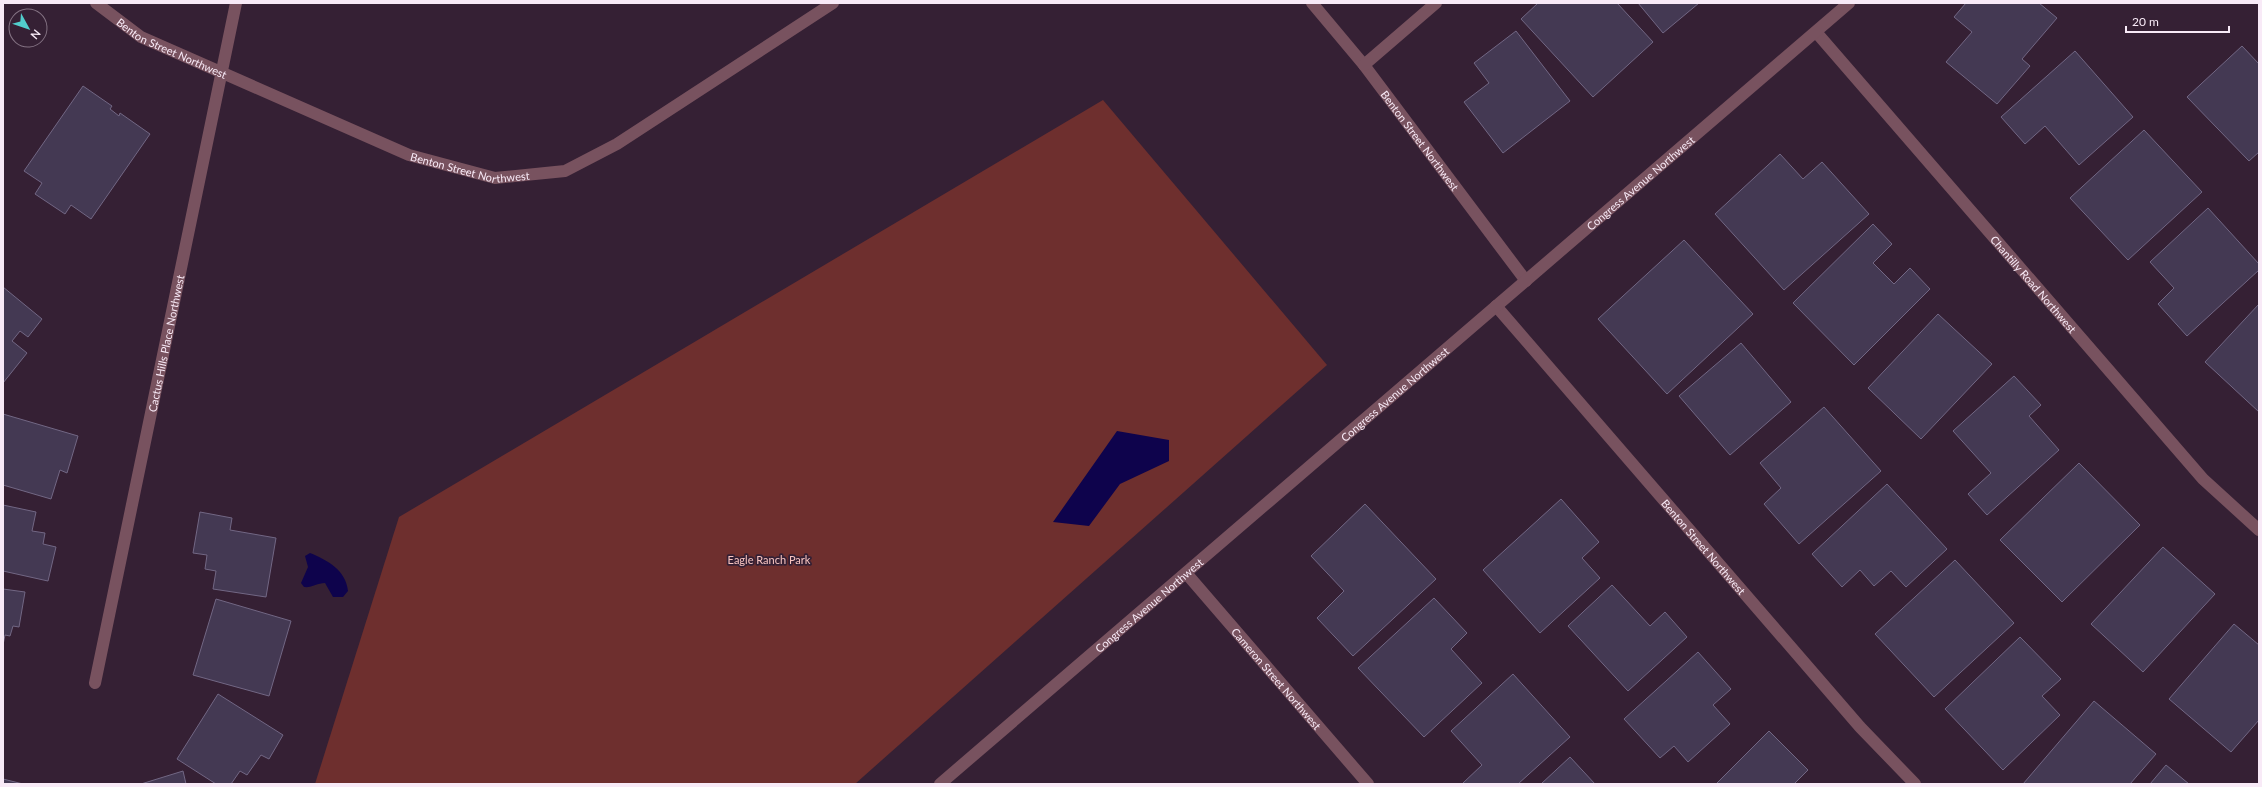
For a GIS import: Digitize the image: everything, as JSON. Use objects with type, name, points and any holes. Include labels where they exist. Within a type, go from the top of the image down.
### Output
[{"type":"street","name":"Benton Street Northwest","points":[[96,3],[141,37],[410,156],[495,178],[565,171],[617,144],[833,3]]},
{"type":"street","name":"Cactus Hills Place Northwest","points":[[95,683],[223,72],[236,3]]},
{"type":"street","name":"Benton Street Northwest","points":[[1312,3],[1364,65],[1526,281]]},
{"type":"street","points":[[1364,65],[1436,3]]},
{"type":"street","name":"Congress Avenue Northwest","points":[[940,784],[1849,3]]},
{"type":"street","name":"Chantilly Road Northwest","points":[[1816,32],[2203,479],[2259,530]]},
{"type":"street","name":"Benton Street Northwest","points":[[1496,306],[1860,727],[1915,784]]},
{"type":"street","name":"Cameron Street Northwest","points":[[1186,573],[1368,784]]},
{"type":"green space","name":"Eagle Ranch Park","points":[[1103,100],[1327,365],[855,784],[315,784],[399,517]]},
{"type":"shaded area","points":[[1117,431],[1169,440],[1169,461],[1120,484],[1089,526],[1053,522]]},
{"type":"shaded area","points":[[310,553],[335,567],[344,577],[348,591],[343,597],[333,597],[325,583],[304,587],[301,583],[308,567],[305,556]]},
{"type":"building","points":[[1538,3],[1617,3],[1653,42],[1593,97],[1521,19]]},
{"type":"building","points":[[1638,3],[1699,3],[1663,33]]},
{"type":"building","points":[[1966,3],[2039,3],[2057,18],[2022,59],[2030,66],[1997,104],[1946,62],[1972,32],[1954,17]]},
{"type":"building","points":[[1516,31],[1570,101],[1503,153],[1464,102],[1489,83],[1474,63]]},
{"type":"building","points":[[2242,46],[2259,64],[2259,152],[2249,161],[2187,97]]},
{"type":"building","points":[[2075,51],[2133,117],[2079,165],[2045,126],[2025,144],[2001,117]]},
{"type":"building","points":[[83,86],[112,106],[110,109],[119,116],[120,113],[150,134],[91,219],[71,205],[65,214],[35,194],[42,183],[24,171]]},
{"type":"building","points":[[2144,130],[2202,192],[2128,260],[2070,198]]},
{"type":"building","points":[[1780,154],[1803,179],[1822,162],[1869,214],[1784,290],[1715,214]]},
{"type":"building","points":[[2208,208],[2259,264],[2259,270],[2187,336],[2158,304],[2174,288],[2150,262]]},
{"type":"building","points":[[1873,224],[1892,244],[1873,263],[1894,284],[1910,268],[1930,289],[1854,365],[1793,303]]},
{"type":"building","points":[[1684,240],[1753,314],[1667,394],[1598,319]]},
{"type":"building","points":[[3,287],[42,319],[28,337],[20,331],[12,341],[27,353],[3,383]]},
{"type":"building","points":[[2259,304],[2259,412],[2205,362]]},
{"type":"building","points":[[1938,314],[1992,364],[1921,439],[1868,388]]},
{"type":"building","points":[[1741,343],[1791,402],[1730,455],[1679,396]]},
{"type":"building","points":[[2014,376],[2041,405],[2029,416],[2059,450],[1987,515],[1968,494],[1991,473],[1953,431]]},
{"type":"building","points":[[1824,407],[1881,471],[1799,544],[1764,504],[1781,488],[1760,463]]},
{"type":"building","points":[[3,414],[78,436],[67,473],[60,470],[51,499],[3,485]]},
{"type":"building","points":[[2079,463],[2140,525],[2062,602],[2000,540]]},
{"type":"building","points":[[1887,484],[1947,549],[1906,587],[1891,571],[1874,586],[1860,570],[1842,587],[1812,554]]},
{"type":"building","points":[[1561,499],[1599,542],[1582,558],[1600,578],[1540,633],[1483,570]]},
{"type":"building","points":[[1365,504],[1436,579],[1353,656],[1317,618],[1344,591],[1311,556]]},
{"type":"building","points":[[3,505],[36,512],[32,531],[45,533],[43,544],[56,547],[48,581],[3,571]]},
{"type":"building","points":[[200,512],[232,518],[230,530],[276,538],[266,597],[213,589],[216,571],[205,569],[207,555],[193,553]]},
{"type":"building","points":[[2163,547],[2215,594],[2143,672],[2091,624]]},
{"type":"building","points":[[1955,560],[2014,623],[1934,697],[1875,634]]},
{"type":"building","points":[[1612,585],[1650,626],[1665,612],[1687,637],[1628,691],[1568,626]]},
{"type":"building","points":[[3,589],[25,592],[19,627],[13,626],[10,636],[5,635],[3,645]]},
{"type":"building","points":[[1434,598],[1467,633],[1451,649],[1482,683],[1424,737],[1358,668]]},
{"type":"building","points":[[216,599],[291,621],[269,696],[193,675]]},
{"type":"building","points":[[2234,624],[2259,645],[2259,720],[2231,752],[2169,699]]},
{"type":"building","points":[[2020,637],[2061,679],[2042,696],[2060,715],[2003,770],[1945,709]]},
{"type":"building","points":[[1698,652],[1731,689],[1713,705],[1730,724],[1688,762],[1674,746],[1660,758],[1624,719]]},
{"type":"building","points":[[1513,674],[1570,737],[1518,784],[1464,784],[1463,783],[1482,765],[1451,731]]},
{"type":"building","points":[[218,694],[283,735],[269,759],[261,755],[247,775],[240,771],[231,784],[216,784],[177,759]]},
{"type":"building","points":[[2094,701],[2156,754],[2130,784],[2023,784]]},
{"type":"building","points":[[1769,731],[1808,770],[1794,784],[1716,784]]},
{"type":"building","points":[[1570,757],[1595,784],[1541,784]]},
{"type":"building","points":[[2166,765],[2189,784],[2150,784]]},
{"type":"building","points":[[183,771],[186,784],[141,784]]},
{"type":"building","points":[[3,779],[23,784],[3,784]]}]
